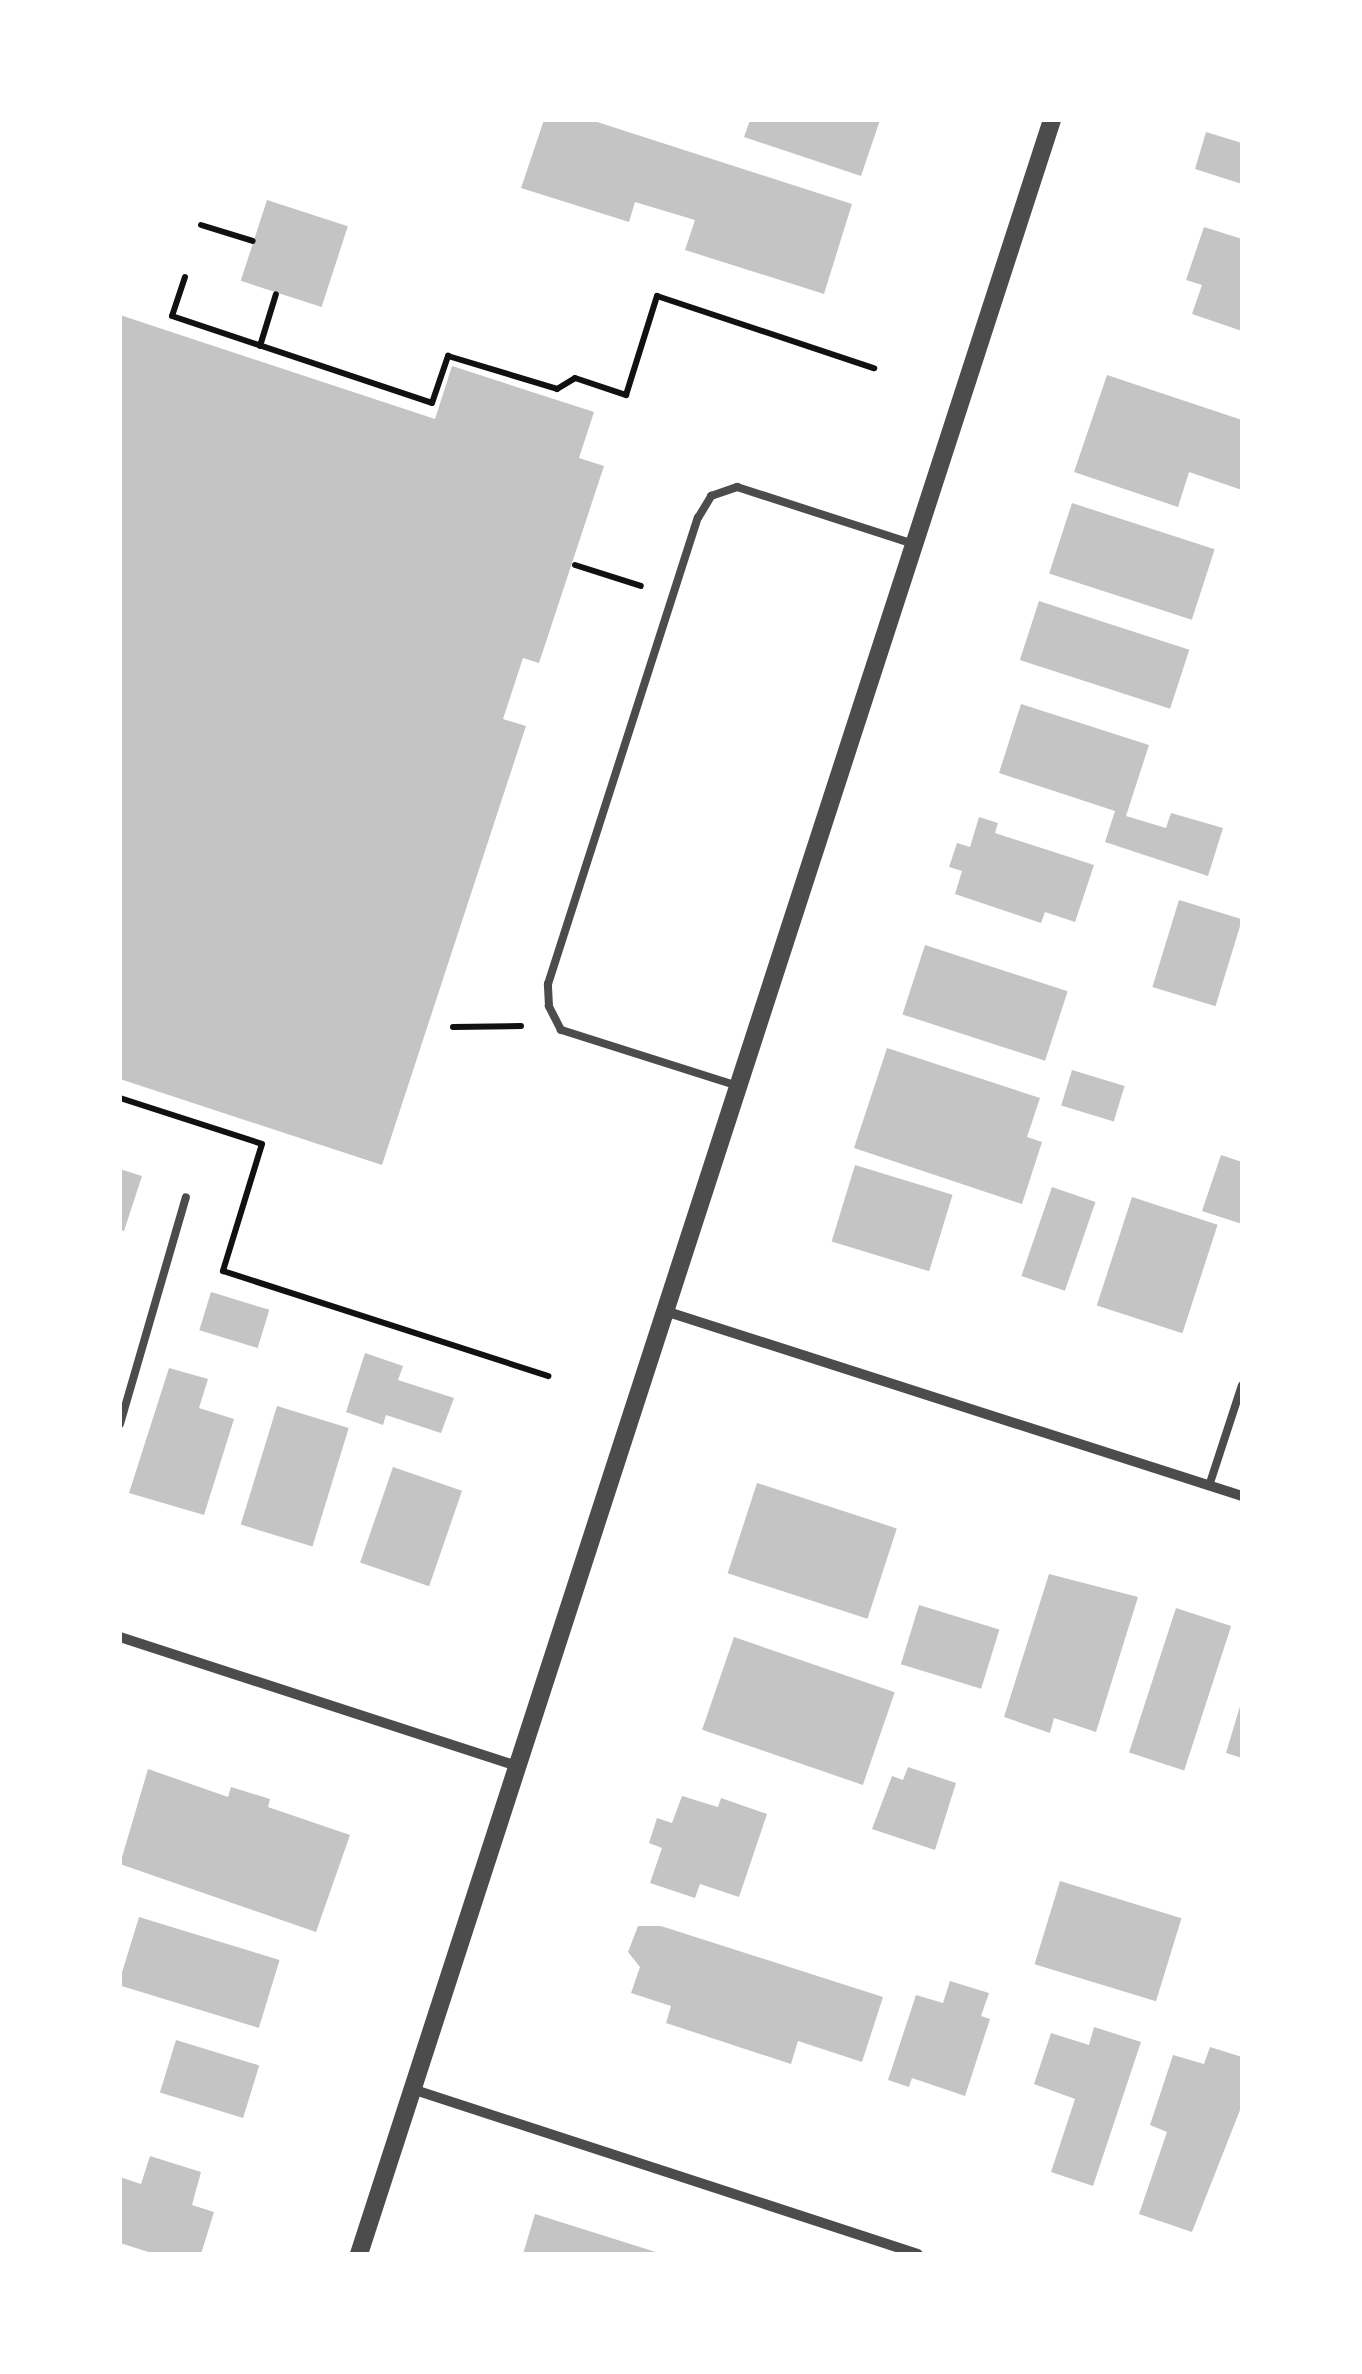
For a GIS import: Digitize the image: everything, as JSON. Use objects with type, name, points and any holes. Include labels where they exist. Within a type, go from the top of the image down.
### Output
[{"type":"street","points":[[358,2254],[1052,120]]},
{"type":"street","points":[[665,1311],[1242,1496]]},
{"type":"street","points":[[120,1637],[517,1766]]},
{"type":"street","points":[[412,2089],[918,2254]]},
{"type":"lane","points":[[738,1086],[559,1026],[548,984],[698,518],[711,496],[737,487],[914,544]]},
{"type":"lane","points":[[120,1424],[186,1197]]},
{"type":"lane","points":[[1209,1486],[1242,1385]]},
{"type":"path","points":[[201,226],[252,241]]},
{"type":"path","points":[[185,276],[172,316],[432,403],[448,356],[557,389],[575,378],[626,395],[657,296],[874,368]]},
{"type":"path","points":[[260,346],[276,294]]},
{"type":"path","points":[[576,565],[673,596]]},
{"type":"path","points":[[452,1027],[559,1026]]},
{"type":"path","points":[[120,1098],[262,1144],[223,1271],[548,1376]]},
{"type":"building","points":[[544,120],[591,120],[852,204],[824,294],[685,250],[695,220],[635,202],[629,222],[521,188]]},
{"type":"building","points":[[750,120],[880,120],[861,176],[744,137]]},
{"type":"building","points":[[1206,132],[1242,143],[1242,184],[1195,169]]},
{"type":"building","points":[[267,200],[348,226],[322,307],[241,281]]},
{"type":"building","points":[[1204,227],[1242,239],[1242,331],[1192,314],[1202,285],[1186,280]]},
{"type":"building","points":[[120,315],[435,419],[452,366],[594,412],[579,458],[604,466],[539,663],[523,658],[503,719],[526,726],[382,1165],[120,1079]]},
{"type":"building","points":[[1107,375],[1242,420],[1242,490],[1189,472],[1178,507],[1074,472]]},
{"type":"building","points":[[1072,503],[1215,549],[1192,620],[1049,573]]},
{"type":"building","points":[[1039,601],[1189,650],[1170,709],[1020,660]]},
{"type":"building","points":[[1021,704],[1149,745],[1126,816],[1166,828],[1171,813],[1223,828],[1208,876],[1105,842],[1115,811],[999,773]]},
{"type":"building","points":[[979,817],[998,823],[995,833],[1094,865],[1075,922],[1045,912],[1041,923],[955,894],[962,871],[949,867],[957,843],[970,847]]},
{"type":"building","points":[[1179,900],[1242,919],[1216,1006],[1152,987]]},
{"type":"building","points":[[925,945],[1068,991],[1045,1061],[902,1014]]},
{"type":"building","points":[[887,1048],[1040,1098],[1027,1137],[1042,1142],[1022,1204],[854,1148]]},
{"type":"building","points":[[1072,1070],[1125,1086],[1114,1121],[1061,1105]]},
{"type":"building","points":[[1221,1155],[1242,1162],[1242,1224],[1202,1211]]},
{"type":"building","points":[[855,1165],[953,1195],[929,1271],[832,1242]]},
{"type":"building","points":[[120,1169],[142,1176],[124,1231],[120,1230]]},
{"type":"building","points":[[1052,1187],[1095,1202],[1065,1291],[1021,1276]]},
{"type":"building","points":[[1132,1197],[1218,1225],[1182,1333],[1097,1305]]},
{"type":"building","points":[[211,1292],[269,1310],[258,1348],[199,1330]]},
{"type":"building","points":[[365,1353],[403,1366],[398,1380],[454,1398],[441,1433],[386,1415],[383,1425],[346,1412]]},
{"type":"building","points":[[169,1368],[208,1379],[199,1408],[234,1419],[204,1515],[129,1493]]},
{"type":"building","points":[[277,1406],[349,1428],[312,1547],[241,1525]]},
{"type":"building","points":[[393,1467],[462,1491],[429,1586],[360,1562]]},
{"type":"building","points":[[757,1483],[897,1528],[867,1619],[728,1573]]},
{"type":"building","points":[[1049,1574],[1138,1597],[1096,1732],[1054,1718],[1050,1733],[1004,1717]]},
{"type":"building","points":[[919,1605],[999,1630],[981,1689],[901,1664]]},
{"type":"building","points":[[1176,1608],[1231,1626],[1184,1770],[1129,1753]]},
{"type":"building","points":[[734,1637],[895,1692],[863,1785],[702,1730]]},
{"type":"building","points":[[1242,1703],[1242,1758],[1226,1753]]},
{"type":"building","points":[[908,1767],[956,1783],[935,1850],[872,1829],[892,1776],[903,1780]]},
{"type":"building","points":[[148,1769],[228,1797],[231,1787],[270,1799],[268,1807],[350,1835],[316,1932],[120,1864]]},
{"type":"building","points":[[682,1796],[718,1807],[721,1798],[767,1814],[739,1897],[700,1884],[695,1898],[650,1883],[662,1848],[649,1843],[657,1818],[672,1823]]},
{"type":"building","points":[[1060,1881],[1181,1918],[1156,2001],[1035,1964]]},
{"type":"building","points":[[139,1917],[280,1960],[259,2028],[120,1985]]},
{"type":"building","points":[[638,1926],[661,1926],[883,1997],[862,2062],[798,2041],[791,2064],[666,2023],[671,2006],[631,1993],[640,1967],[628,1952]]},
{"type":"building","points":[[950,1981],[989,1993],[981,2016],[990,2019],[965,2096],[912,2078],[909,2087],[888,2080],[916,1995],[943,2003]]},
{"type":"building","points":[[1094,2027],[1141,2042],[1093,2186],[1051,2172],[1075,2099],[1034,2084],[1051,2033],[1089,2045]]},
{"type":"building","points":[[176,2040],[259,2065],[243,2118],[160,2093]]},
{"type":"building","points":[[1210,2047],[1242,2057],[1242,2105],[1192,2232],[1139,2214],[1167,2132],[1150,2125],[1173,2055],[1204,2064]]},
{"type":"building","points":[[150,2156],[201,2172],[192,2205],[214,2212],[201,2254],[155,2254],[120,2243],[120,2177],[141,2184]]},
{"type":"building","points":[[535,2214],[659,2253],[523,2254]]}]
